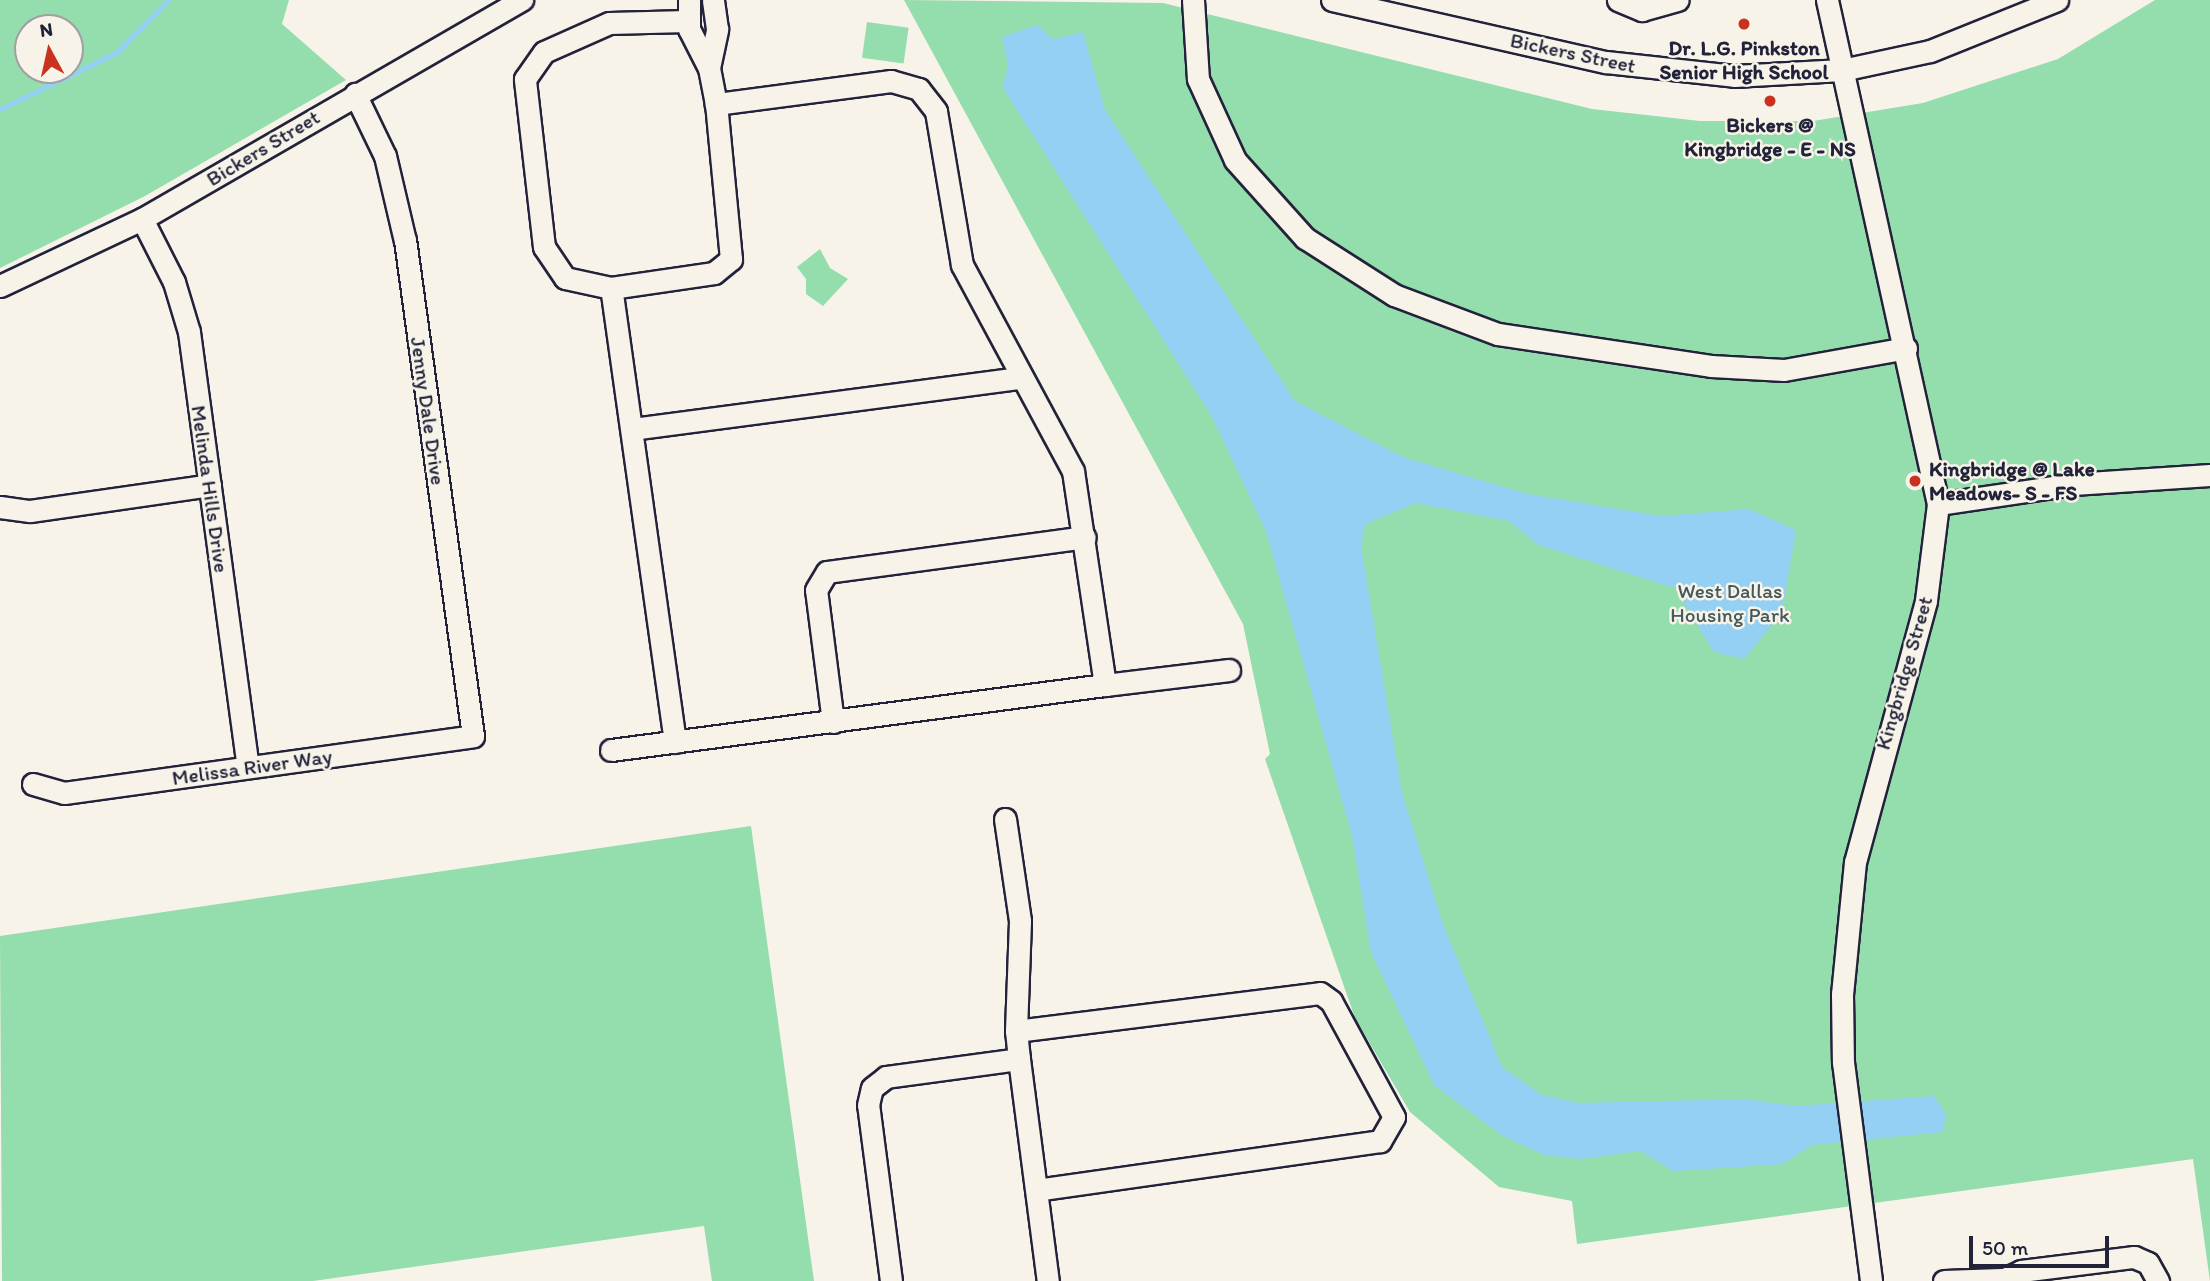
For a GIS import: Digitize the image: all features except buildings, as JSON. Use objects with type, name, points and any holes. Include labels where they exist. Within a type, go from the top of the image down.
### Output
[{"type":"street","name":"Bickers Street","points":[[0,286],[142,219],[522,0]]},
{"type":"street","points":[[709,68],[717,29],[713,0]]},
{"type":"street","points":[[1193,0],[1198,79],[1235,160],[1305,238],[1394,295],[1498,334],[1711,366],[1784,370],[1906,348]]},
{"type":"street","name":"Bickers Street","points":[[1332,0],[1676,73],[1842,70],[1967,39],[2057,0]]},
{"type":"street","points":[[1618,0],[1642,10],[1678,0]]},
{"type":"street","name":"Kingbridge Street","points":[[1827,0],[1906,348],[1938,505],[1926,601],[1855,862],[1842,994],[1843,1062],[1871,1281]]},
{"type":"street","points":[[688,10],[709,68],[716,104],[731,259],[714,273],[611,288],[565,278],[544,247],[524,79],[544,52],[609,23],[688,10]]},
{"type":"street","points":[[716,104],[891,81],[926,95],[939,120],[962,265],[1073,471],[1085,537],[1105,685]]},
{"type":"street","name":"Jenny Dale Drive","points":[[355,94],[385,156],[405,241],[473,736]]},
{"type":"street","name":"Melinda Hills Drive","points":[[142,219],[174,282],[189,332],[248,767]]},
{"type":"street","points":[[611,288],[675,743]]},
{"type":"street","points":[[632,429],[1021,378]]},
{"type":"street","points":[[1938,505],[2073,484],[2210,475]]},
{"type":"street","points":[[0,507],[30,511],[210,485]]},
{"type":"street","points":[[833,722],[816,590],[827,572],[1085,537]]},
{"type":"street","points":[[611,750],[1229,670]]},
{"type":"street","name":"Melissa River Way","points":[[33,784],[64,793],[473,736]]},
{"type":"street","points":[[1005,819],[1020,921],[1016,1031],[1048,1281]]},
{"type":"street","points":[[1016,1031],[1320,993],[1331,1001],[1394,1117],[1380,1141],[1036,1190]]},
{"type":"street","points":[[891,1281],[868,1105],[872,1088],[886,1077],[1019,1059]]},
{"type":"street","points":[[1944,1281],[2001,1280],[2134,1257],[2148,1263],[2158,1281]]},
{"type":"green space","points":[[0,0],[289,0],[282,24],[346,80],[145,196],[0,268]]},
{"type":"green space","name":"West Dallas Housing Park","points":[[904,0],[1163,3],[1592,109],[1700,121],[1813,121],[1923,103],[2058,59],[2155,0],[2210,0],[2210,1281],[2193,1159],[1577,1244],[1572,1201],[1499,1187],[1410,1112],[1355,1018],[1265,759],[1270,754],[1243,624]]},
{"type":"green space","points":[[867,22],[909,28],[904,63],[862,58]]},
{"type":"green space","points":[[820,249],[830,268],[848,279],[823,306],[806,294],[806,279],[797,267]]},
{"type":"green space","points":[[751,826],[814,1281],[712,1281],[704,1226],[313,1281],[2,1281],[0,936]]},
{"type":"water","points":[[1037,25],[1053,39],[1083,32],[1105,110],[1295,401],[1403,457],[1528,494],[1661,516],[1749,509],[1796,530],[1782,612],[1744,659],[1714,652],[1675,588],[1538,545],[1509,521],[1416,503],[1365,524],[1361,547],[1402,793],[1443,924],[1502,1067],[1542,1095],[1579,1103],[1745,1099],[1795,1106],[1934,1096],[1946,1114],[1943,1132],[1812,1145],[1783,1164],[1673,1171],[1640,1151],[1580,1159],[1544,1155],[1503,1136],[1434,1085],[1371,952],[1352,836],[1266,531],[1211,415],[1003,88],[1008,65],[1002,37]]},
{"type":"waterway","points":[[0,109],[116,53],[168,0]]},
{"type":"place","name":"Dr. L.G. Pinkston Senior High School","points":[[1744,24]]},
{"type":"place","name":"Bickers @ Kingbridge - E - NS","points":[[1770,101]]},
{"type":"place","name":"Kingbridge @ Lake Meadows- S - FS","points":[[1915,481]]}]
